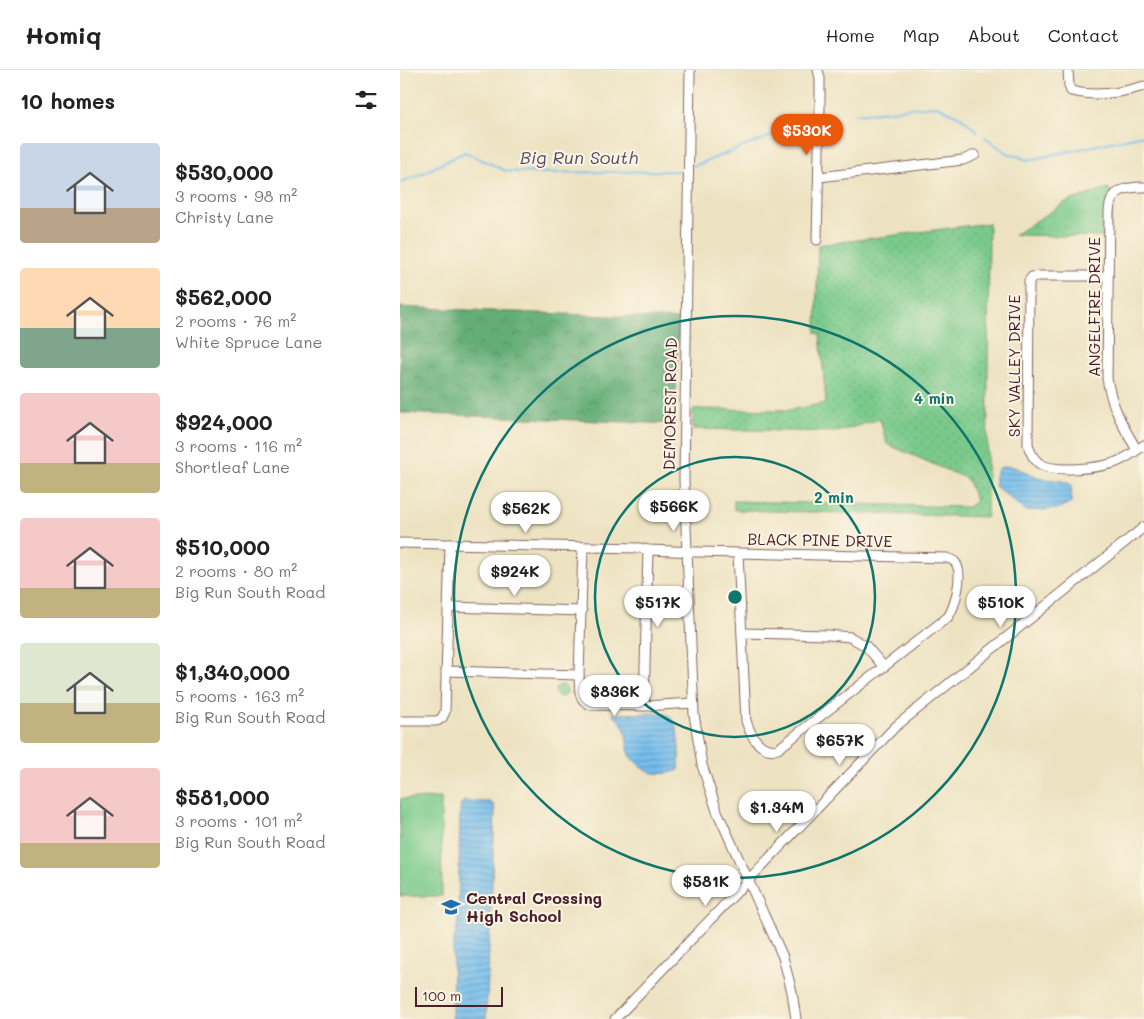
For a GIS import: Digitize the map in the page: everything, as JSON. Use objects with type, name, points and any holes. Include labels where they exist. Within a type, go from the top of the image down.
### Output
[{"type":"street","name":"DEMOREST ROAD","points":[[690,70],[684,470],[693,703],[702,765],[717,811],[783,957],[792,992],[796,1019]]},
{"type":"street","points":[[817,240],[820,78],[818,70]]},
{"type":"street","points":[[1068,70],[1071,91],[1089,94],[1109,93],[1144,86]]},
{"type":"street","points":[[819,177],[963,160],[975,155]]},
{"type":"street","name":"ANGELFIRE DRIVE","points":[[1141,448],[1119,420],[1109,391],[1108,276],[1110,206],[1112,199],[1120,191],[1128,188],[1144,188]]},
{"type":"street","name":"SKY VALLEY DRIVE","points":[[1108,276],[1047,275],[1032,277],[1030,281],[1028,444],[1032,456],[1042,465],[1050,467],[1096,467],[1114,463],[1141,448]]},
{"type":"street","points":[[615,1019],[899,723],[1144,527]]},
{"type":"street","name":"BLACK PINE DRIVE","points":[[400,543],[640,548],[648,550],[738,553],[947,558],[953,560],[958,572],[957,596],[953,611],[948,618],[884,667]]},
{"type":"street","points":[[400,721],[437,721],[442,718],[445,712],[450,544]]},
{"type":"street","points":[[583,547],[580,695],[585,703],[591,705],[644,706],[693,703]]},
{"type":"street","points":[[644,706],[648,550]]},
{"type":"street","points":[[738,553],[746,720],[753,736],[765,749],[772,751],[778,749],[884,667],[866,646],[850,637],[743,633]]},
{"type":"street","points":[[448,607],[582,611]]},
{"type":"street","points":[[446,671],[580,675]]},
{"type":"green space","points":[[1108,188],[1115,196],[1109,237],[1014,235],[1066,202]]},
{"type":"green space","points":[[989,223],[987,517],[734,510],[734,501],[968,507],[976,501],[967,479],[887,444],[880,419],[837,432],[693,429],[693,409],[789,410],[826,403],[820,334],[816,333],[818,245]]},
{"type":"green space","points":[[400,307],[679,319],[674,424],[400,413]]},
{"type":"green space","points":[[563,685],[566,686],[566,696],[559,697],[556,696],[555,689],[556,686]]},
{"type":"green space","points":[[441,798],[442,896],[400,896],[400,799]]},
{"type":"water","points":[[1010,466],[1040,478],[1060,480],[1071,485],[1072,502],[1057,509],[1026,511],[995,486],[995,476],[999,468]]},
{"type":"water","points":[[612,714],[666,714],[673,719],[678,738],[679,770],[667,773],[650,772],[640,767],[630,755],[622,724]]},
{"type":"water","points":[[464,801],[490,802],[494,805],[495,811],[486,1019],[452,1019],[453,947],[458,921],[460,812],[461,804]]},
{"type":"waterway","name":"Big Run South","points":[[854,114],[937,106],[962,118],[977,131]]},
{"type":"waterway","name":"Big Run South","points":[[694,166],[815,119]]},
{"type":"waterway","name":"Big Run South","points":[[985,137],[1005,152],[1028,160],[1144,135]]},
{"type":"waterway","name":"Big Run South","points":[[400,182],[417,176],[465,152],[506,171],[537,173],[679,171]]},
{"type":"place","name":"Central Crossing High School","points":[[451,907]]}]
